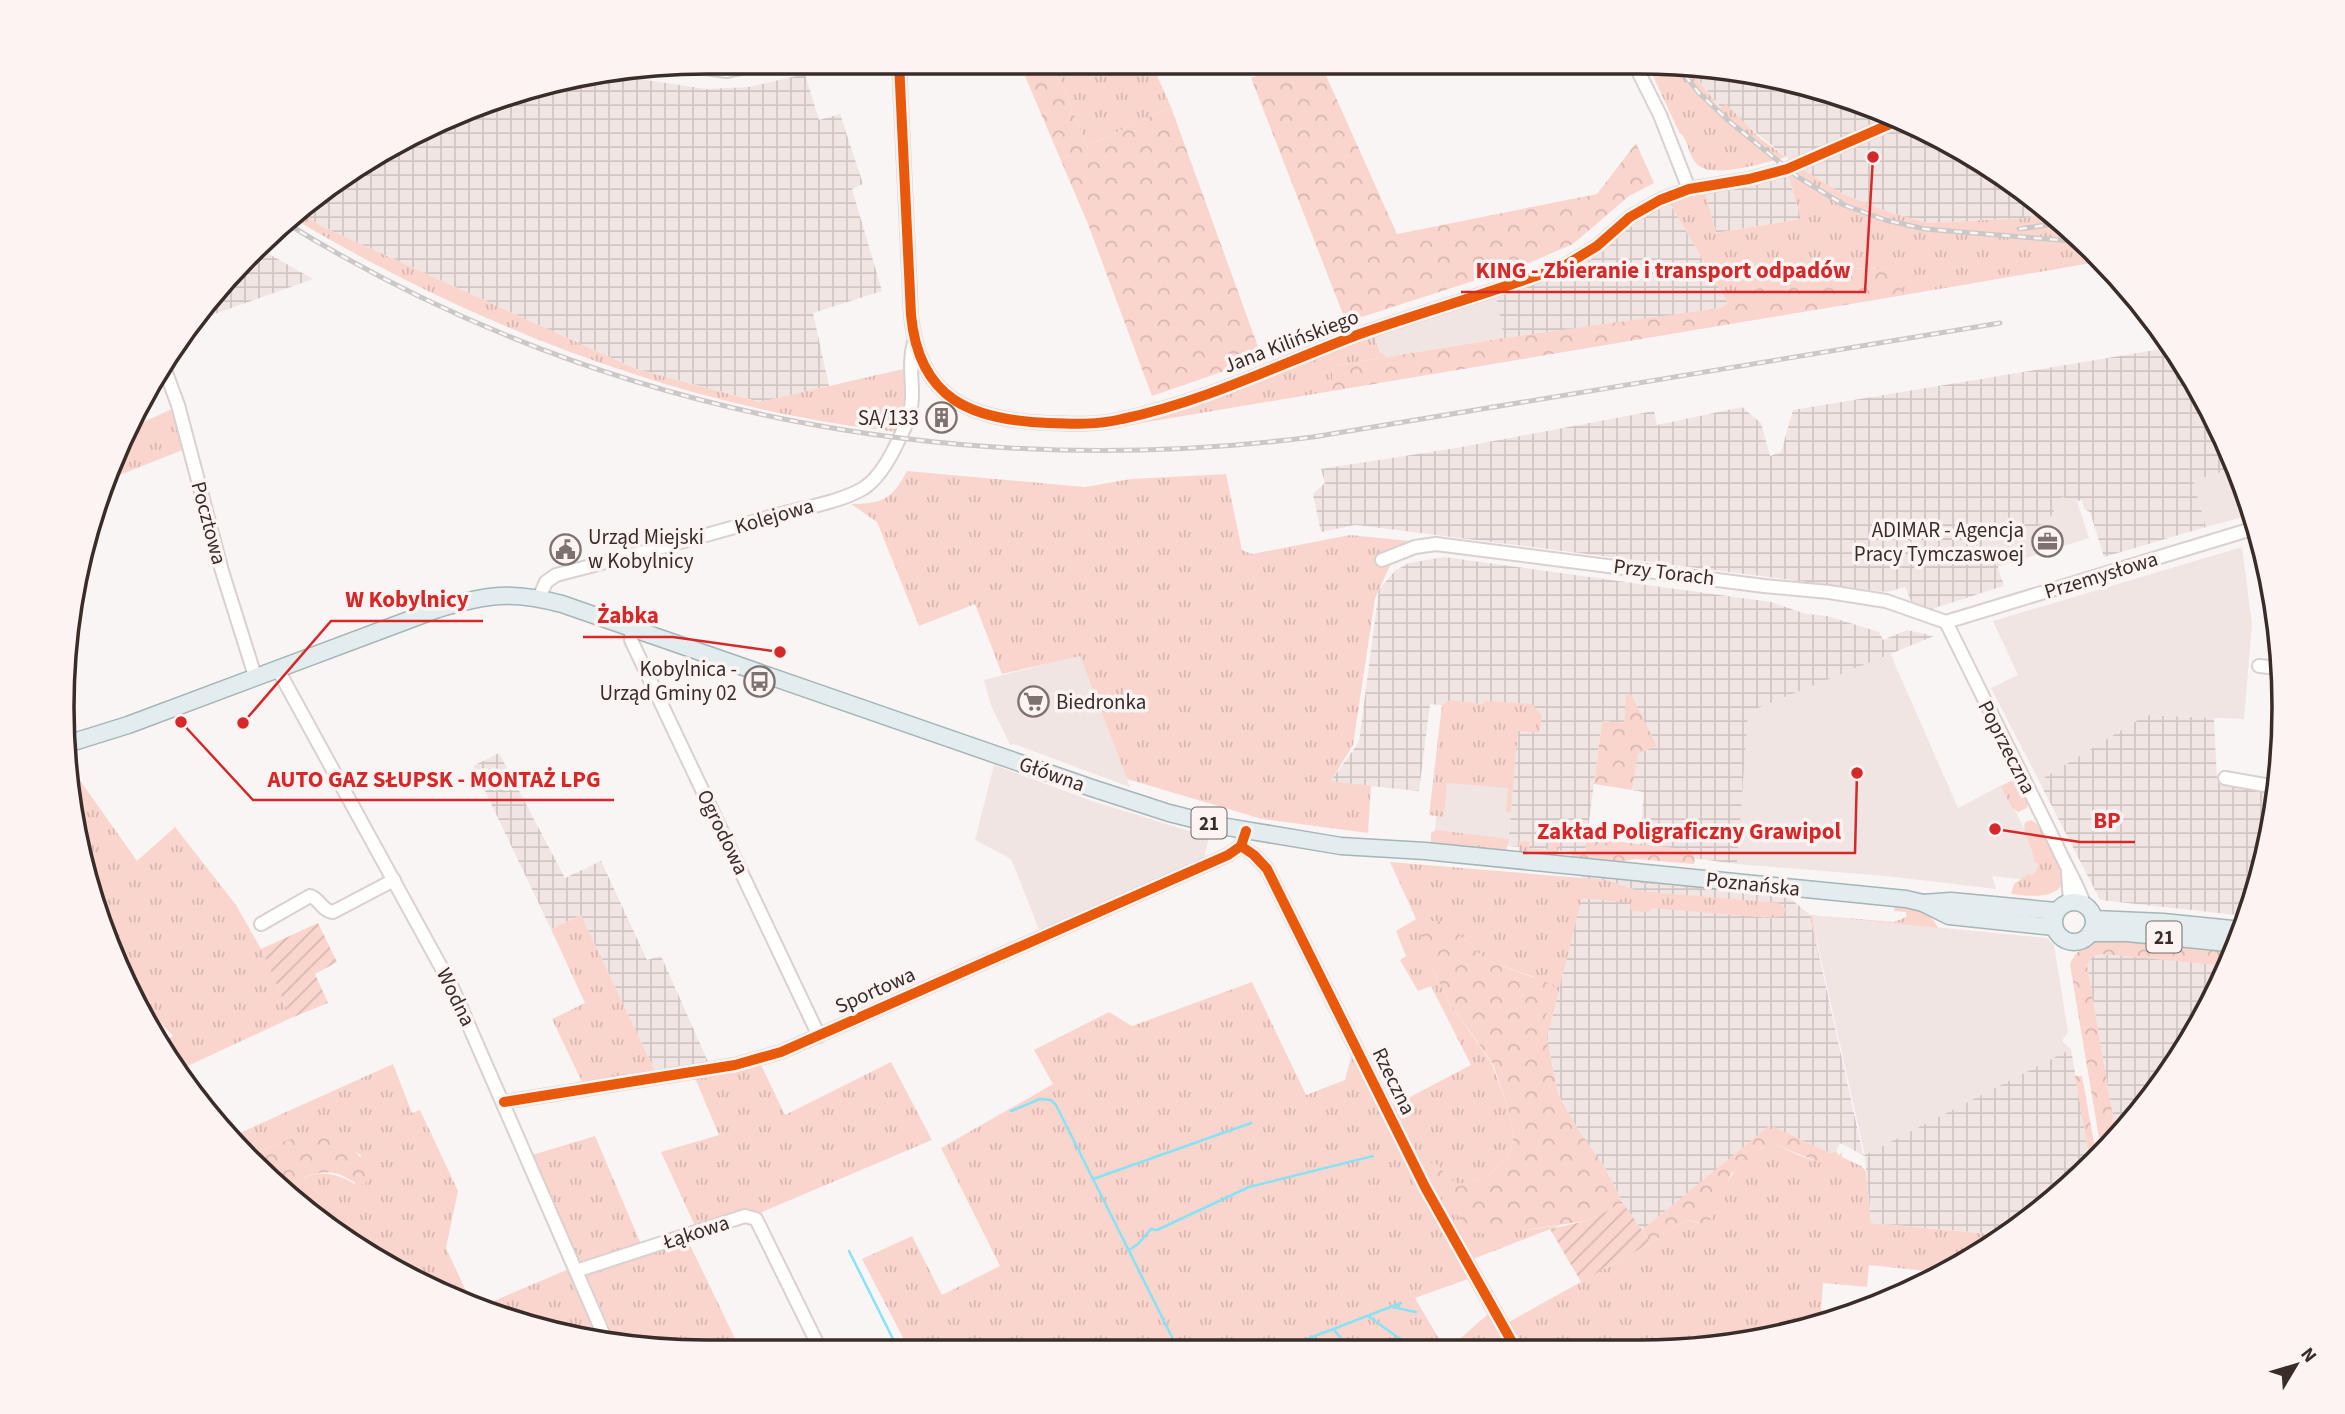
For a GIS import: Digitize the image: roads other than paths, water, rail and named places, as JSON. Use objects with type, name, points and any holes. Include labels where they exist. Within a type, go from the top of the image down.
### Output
[{"type":"main road","name":"21","points":[[75,742],[128,725],[277,667],[476,597],[499,594],[539,598]]},
{"type":"main road","name":"Główna","points":[[539,598],[1244,839],[1425,851],[1583,867]]},
{"type":"main road","name":"Poznańska","points":[[1583,867],[1885,897],[1923,904],[1951,901],[2032,911],[2066,911]]},
{"type":"main road","name":"21","points":[[2066,911],[2062,939],[2069,942],[2081,941],[2092,926]]},
{"type":"main road","points":[[2066,911],[2092,913],[2092,926]]},
{"type":"main road","name":"21","points":[[2092,926],[2164,922],[2231,929]]},
{"type":"main road","name":"21","points":[[2092,926],[2127,933],[2225,943]]},
{"type":"street","points":[[897,74],[900,80]]},
{"type":"street","points":[[900,74],[914,341]]},
{"type":"street","points":[[1640,74],[1660,115],[1689,189]]},
{"type":"street","name":"Jana Kilińskiego","points":[[914,341],[926,368],[940,387],[959,403],[981,414],[1005,421],[1044,423],[1088,424],[1120,420],[1224,387],[1371,331],[1564,266],[1587,254],[1643,209],[1689,189],[1787,169],[1887,125]]},
{"type":"street","name":"Kolejowa","points":[[539,598],[546,582],[555,575],[716,533],[863,488],[887,461],[910,414],[914,399],[911,365],[914,341]]},
{"type":"street","name":"Pocztowa","points":[[167,376],[222,571],[255,676]]},
{"type":"street","name":"Przemysłowa","points":[[1946,622],[2246,531]]},
{"type":"street","name":"Przy Torach","points":[[1381,560],[1415,547],[1436,544],[1829,592],[1886,601],[1946,622]]},
{"type":"street","name":"Poprzeczna","points":[[1946,622],[2068,872],[2078,887],[2066,911]]},
{"type":"street","name":"Ogrodowa","points":[[632,629],[631,640],[819,1036]]},
{"type":"street","points":[[2259,666],[2270,667]]},
{"type":"street","name":"Wodna","points":[[277,667],[452,987],[602,1331]]},
{"type":"street","points":[[2225,778],[2266,785]]},
{"type":"street","name":"Sportowa","points":[[504,1102],[735,1065],[781,1052],[1228,855],[1244,839]]},
{"type":"street","name":"Rzeczna","points":[[1244,839],[1267,869],[1424,1187],[1511,1340]]},
{"type":"street","points":[[261,924],[310,896],[324,909],[333,912],[394,880]]},
{"type":"street","name":"Łąkowa","points":[[576,1271],[745,1216],[756,1219],[816,1340]]},
{"type":"waterway","points":[[1011,1111],[1040,1099],[1051,1100],[1056,1105],[1174,1340]]},
{"type":"waterway","points":[[1093,1179],[1251,1123]]},
{"type":"waterway","points":[[1129,1250],[1151,1229],[1157,1230],[1249,1187],[1373,1156]]},
{"type":"waterway","points":[[849,1251],[894,1340]]},
{"type":"waterway","points":[[1304,1340],[1401,1303]]},
{"type":"waterway","points":[[1392,1307],[1416,1312]]},
{"type":"waterway","points":[[1368,1316],[1401,1340]]},
{"type":"waterway","points":[[1334,1330],[1343,1340]]},
{"type":"railway","points":[[1685,76],[1699,93],[1730,122],[1798,177],[1844,205],[1885,220],[1925,229],[2066,241]]},
{"type":"railway","points":[[2019,229],[2049,225]]},
{"type":"railway","points":[[294,227],[404,289],[526,343],[652,387],[781,419],[912,439],[1045,449],[1179,449],[1313,437],[2000,323]]},
{"type":"place","name":"KING - Zbieranie i transport odpadów","points":[[1873,157]]},
{"type":"place","name":"SA/133","points":[[942,418]]},
{"type":"place","name":"ADIMAR - Agencja Pracy Tymczaswoej","points":[[2047,542]]},
{"type":"place","name":"Urząd Miejski w Kobylnicy","points":[[565,549]]},
{"type":"place","name":"Żabka","points":[[780,652]]},
{"type":"place","name":"Kobylnica - Urząd Gminy 02","points":[[760,681]]},
{"type":"place","name":"Biedronka","points":[[1033,702]]},
{"type":"place","name":"AUTO GAZ SŁUPSK - MONTAŻ LPG","points":[[181,722]]},
{"type":"place","name":"W Kobylnicy","points":[[243,723]]},
{"type":"place","name":"Zakład Poligraficzny Grawipol","points":[[1857,773]]},
{"type":"place","name":"BP","points":[[1995,829]]}]
